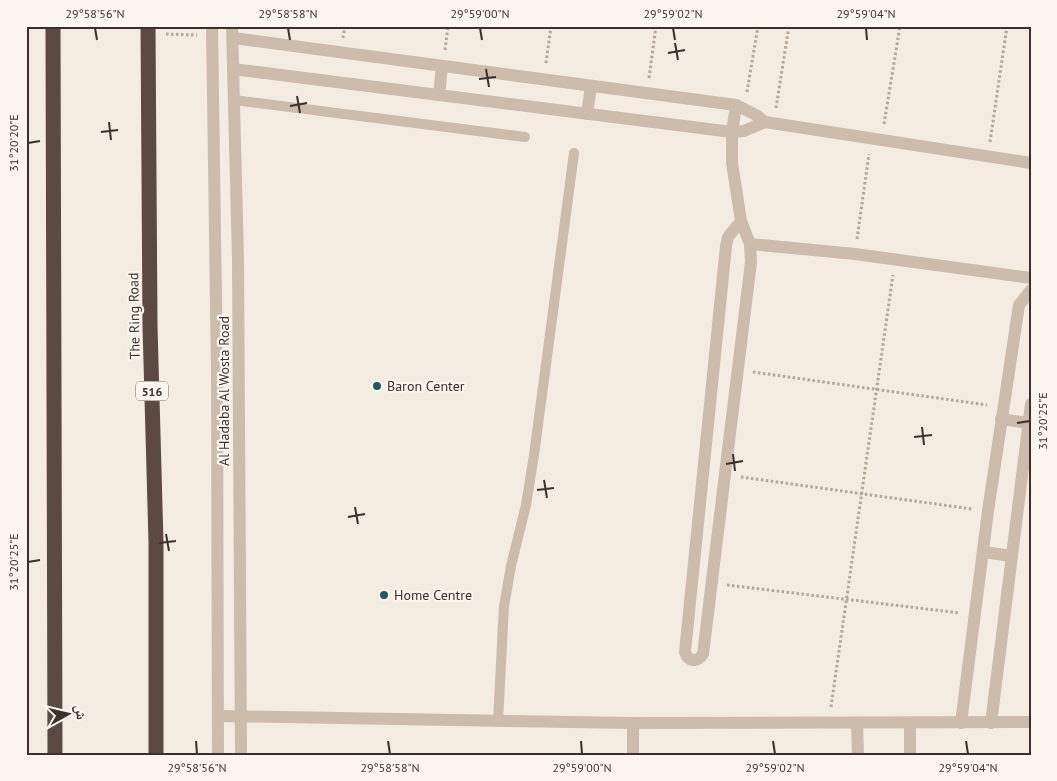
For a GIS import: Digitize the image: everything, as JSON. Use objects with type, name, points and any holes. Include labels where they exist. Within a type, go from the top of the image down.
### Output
[{"type":"highway","points":[[53,26],[55,755]]},
{"type":"highway","name":"The Ring Road","points":[[148,30],[150,326],[156,551],[156,755]]},
{"type":"street","name":"Al Hadaba Al Wosta Road","points":[[212,31],[217,369],[218,755]]},
{"type":"street","points":[[232,32],[442,66],[740,107],[769,122],[1031,163]]},
{"type":"street","name":"Al Hadaba Al Wosta Road","points":[[232,32],[238,269],[241,755]]},
{"type":"street","points":[[439,95],[442,66]]},
{"type":"street","points":[[233,69],[732,132],[744,131],[769,122]]},
{"type":"street","points":[[587,114],[591,86]]},
{"type":"street","points":[[740,107],[732,132],[732,163],[741,221],[750,244],[751,262],[703,654],[695,661],[690,660],[684,652],[726,246],[728,237],[741,221]]},
{"type":"street","points":[[750,244],[855,254],[1031,278]]},
{"type":"street","points":[[962,723],[982,552],[1019,305],[1031,290]]},
{"type":"street","points":[[991,723],[1031,404]]},
{"type":"street","points":[[1002,413],[1028,424]]},
{"type":"street","points":[[982,552],[1012,556]]},
{"type":"street","points":[[218,716],[633,723],[1031,722]]},
{"type":"street","points":[[633,723],[633,755]]},
{"type":"street","points":[[857,723],[858,755]]},
{"type":"street","points":[[910,723],[910,755]]},
{"type":"lane","points":[[234,100],[525,137]]},
{"type":"lane","points":[[498,721],[505,599],[533,463],[574,153]]},
{"type":"path","points":[[442,66],[448,26]]},
{"type":"path","points":[[543,79],[551,26]]},
{"type":"path","points":[[646,93],[656,26]]},
{"type":"path","points":[[740,107],[758,26]]},
{"type":"path","points":[[769,122],[789,26]]},
{"type":"path","points":[[855,254],[876,139],[900,26]]},
{"type":"path","points":[[988,156],[1007,26]]},
{"type":"path","points":[[148,30],[212,31]]},
{"type":"path","points":[[829,723],[895,259]]},
{"type":"path","points":[[738,370],[877,389],[1002,413]]},
{"type":"path","points":[[724,475],[988,511]]},
{"type":"path","points":[[711,583],[975,615]]},
{"type":"place","name":"Baron Center","points":[[377,386]]},
{"type":"place","name":"Home Centre","points":[[384,595]]}]
